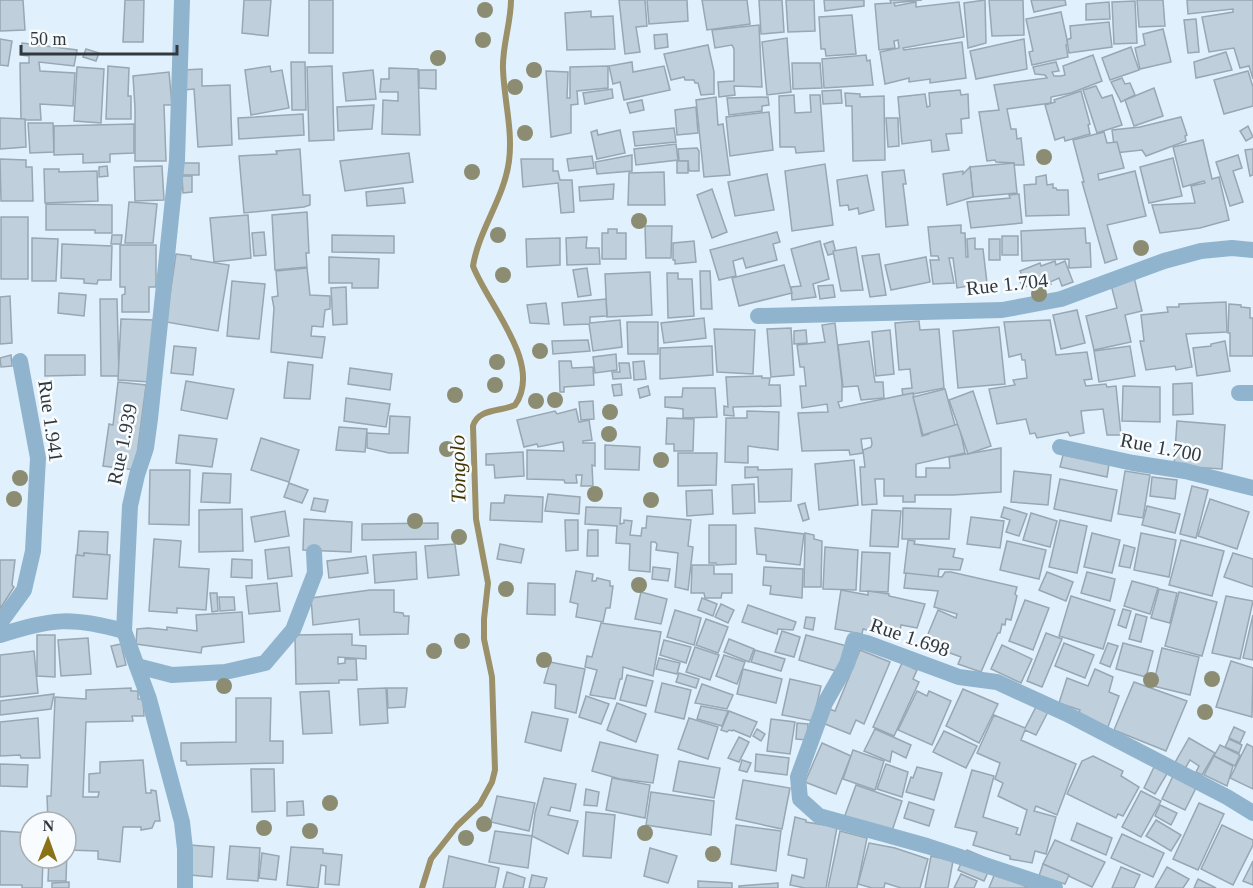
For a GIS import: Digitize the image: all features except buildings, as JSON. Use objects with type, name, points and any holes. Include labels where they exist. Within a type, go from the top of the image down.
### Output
[{"type":"street","name":"Rue 1.939","points":[[182,0],[177,160],[147,448],[137,475],[130,506],[124,631],[167,761],[182,822],[185,888]]},
{"type":"street","name":"Rue 1.704","points":[[758,315],[1002,310],[1061,299],[1164,261],[1201,251],[1232,248],[1253,250]]},
{"type":"street","name":"Rue 1.941","points":[[0,623],[24,590],[33,551],[38,458],[20,361]]},
{"type":"street","name":"Rue 1.700","points":[[1060,447],[1133,464],[1185,471],[1253,488]]},
{"type":"street","points":[[137,666],[172,675],[225,672],[265,663],[293,630],[315,573],[314,552]]},
{"type":"street","points":[[0,636],[43,622],[63,620],[91,622],[124,631]]},
{"type":"street","name":"Rue 1.698","points":[[1055,888],[927,846],[819,816],[800,799],[798,777],[822,711],[847,664],[854,640],[959,677],[997,682],[1067,714],[1227,796],[1253,813]]},
{"type":"waterway","name":"Tongolo","points":[[422,888],[431,859],[457,826],[480,804],[492,782],[495,770],[492,677],[484,639],[488,583],[476,519],[473,426],[476,420],[485,413],[515,405],[522,389],[523,371],[510,334],[473,266],[480,239],[502,188],[509,161],[510,138],[503,60],[511,0]]}]
